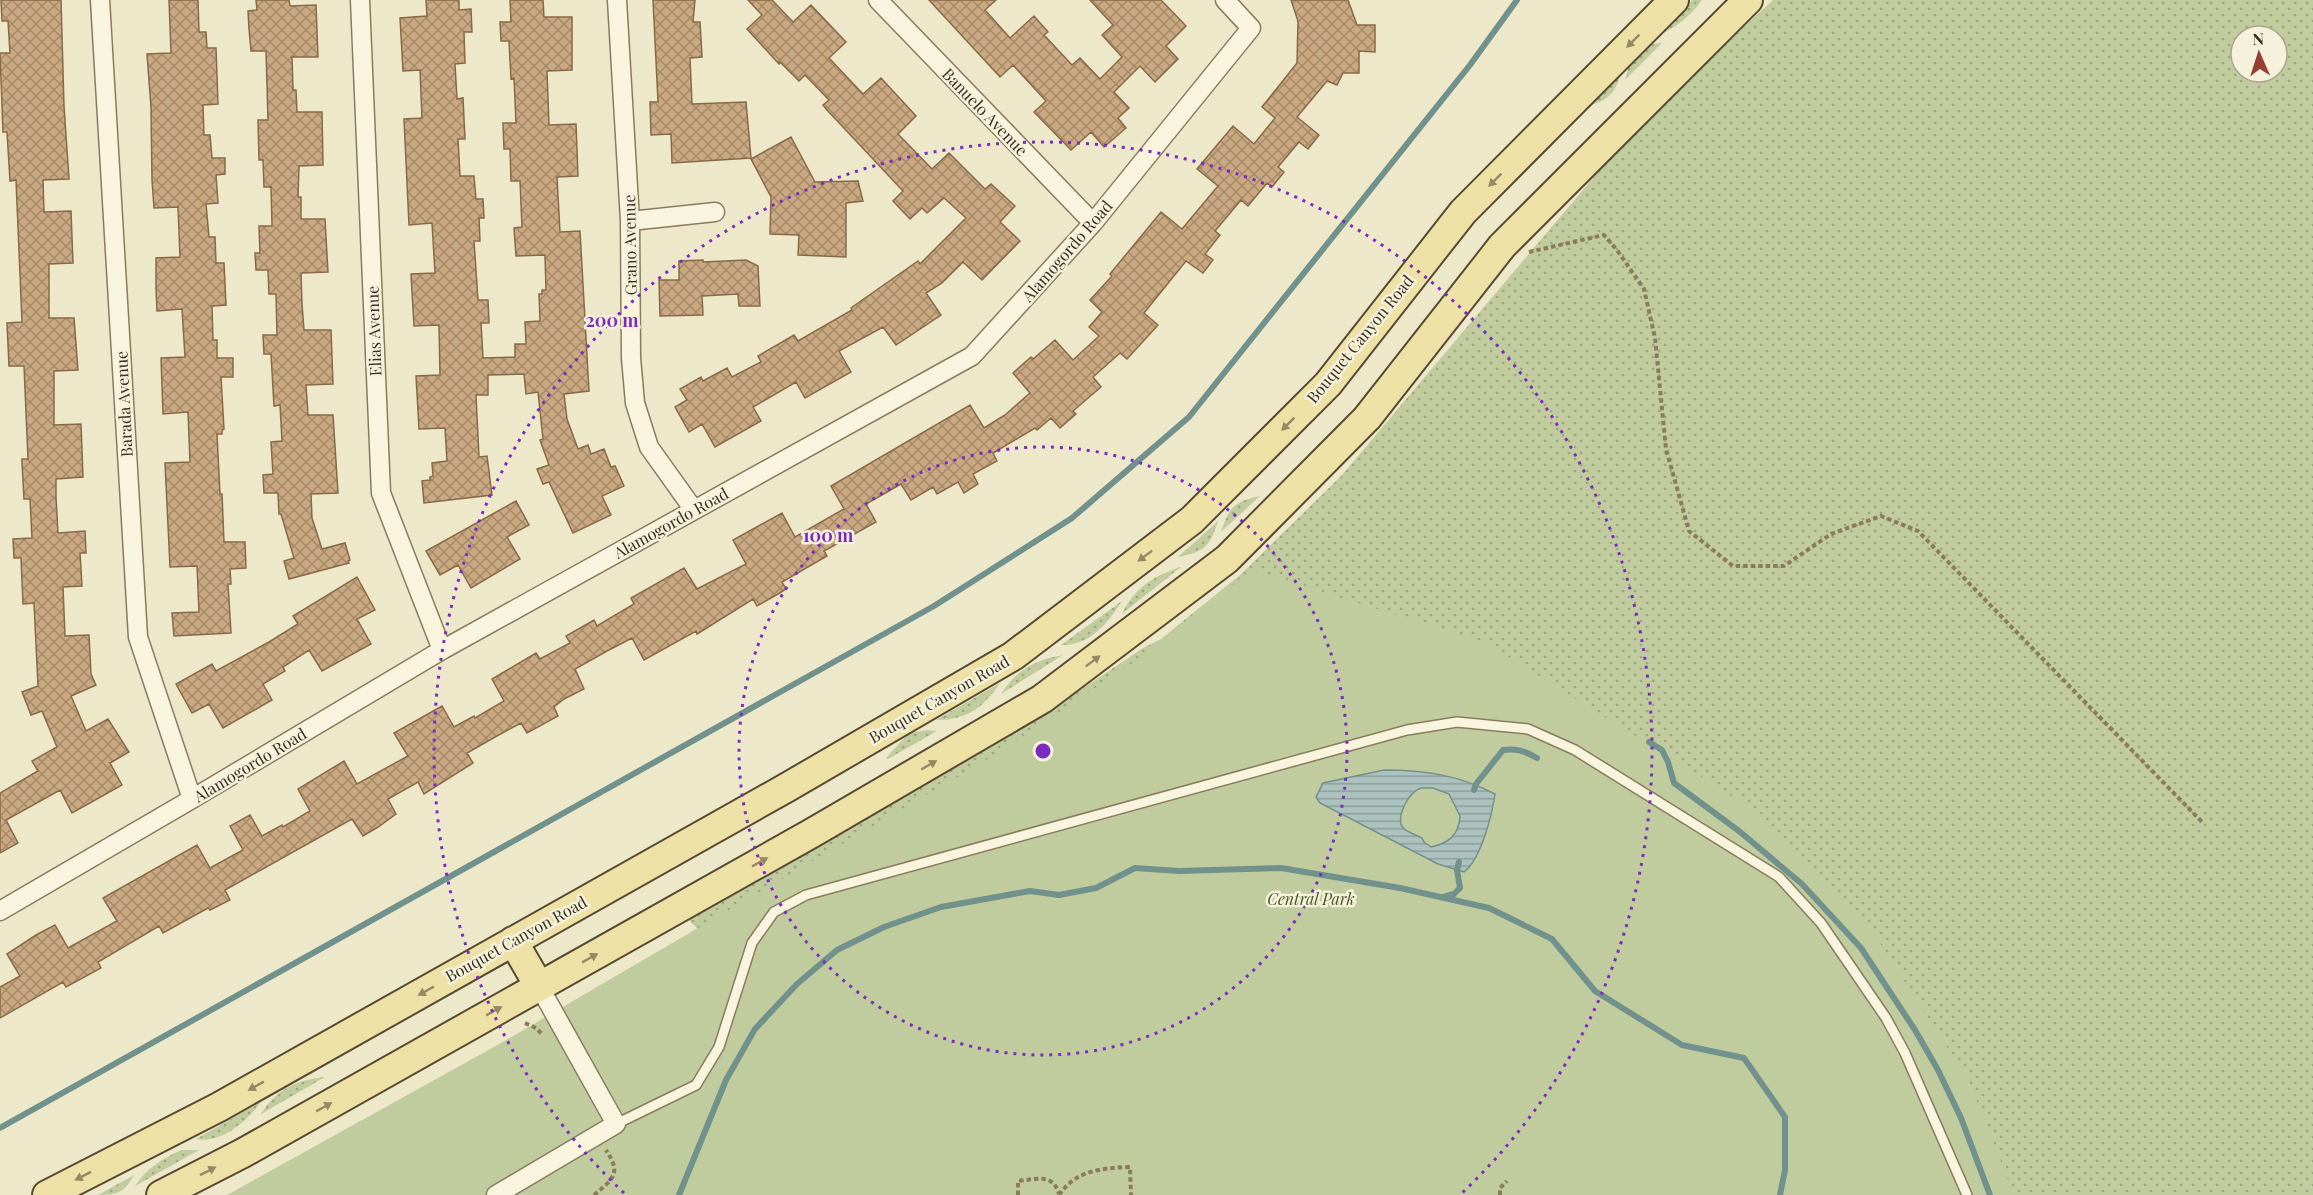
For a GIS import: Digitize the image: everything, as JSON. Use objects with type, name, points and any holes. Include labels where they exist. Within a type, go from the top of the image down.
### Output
[{"type":"main road","name":"Bouquet Canyon Road","points":[[47,1195],[219,1107],[786,788],[1013,656],[1192,520],[1328,384],[1463,212],[1674,0]]},
{"type":"main road","points":[[161,1195],[243,1153],[812,833],[1042,699],[1227,559],[1367,418],[1502,246],[1748,0]]},
{"type":"main road","points":[[513,941],[539,986]]},
{"type":"street","name":"Barada Avenue","points":[[100,0],[138,637],[192,800]]},
{"type":"street","name":"Elias Avenue","points":[[360,0],[381,493],[442,650]]},
{"type":"street","name":"Grano Avenue","points":[[617,0],[630,222],[631,358],[635,402],[649,447],[694,510]]},
{"type":"street","name":"Banuelo Avenue","points":[[878,0],[1093,223]]},
{"type":"street","name":"Alamogordo Road","points":[[0,911],[192,800],[442,650],[972,356],[1093,223],[1251,28],[1225,0]]},
{"type":"street","points":[[630,222],[715,212]]},
{"type":"street","points":[[496,1195],[616,1124],[539,986]]},
{"type":"lane","points":[[616,1124],[696,1085],[718,1047],[752,943],[774,912],[806,895],[1407,730],[1457,722],[1528,729],[1575,750],[1779,877],[1821,923],[1886,1018],[1905,1053],[1967,1195]]},
{"type":"path","points":[[1502,246],[1529,252],[1604,235],[1644,289],[1655,338],[1666,449],[1689,531],[1733,566],[1784,566],[1831,534],[1881,516],[1918,531],[2203,823]]},
{"type":"path","points":[[524,1022],[536,1028],[548,1043]]},
{"type":"path","points":[[594,1195],[613,1180],[615,1171],[613,1160],[597,1137]]},
{"type":"path","points":[[1059,1195],[1068,1183],[1083,1174],[1102,1169],[1130,1167],[1131,1195]]},
{"type":"path","points":[[1018,1195],[1018,1181],[1040,1179],[1050,1179],[1056,1184],[1059,1195]]},
{"type":"path","points":[[1500,1195],[1500,1188],[1507,1181]]},
{"type":"green space","points":[[1692,0],[1702,0],[1681,22],[1655,37]]},
{"type":"green space","points":[[1773,0],[2313,0],[2313,1195],[1911,1195],[730,962],[687,918],[1055,707],[1143,648],[1161,639],[1240,575],[1342,475],[1599,171],[1696,71]]},
{"type":"green space","points":[[1662,43],[1625,80],[1637,54],[1647,46]]},
{"type":"green space","points":[[1621,69],[1612,93],[1589,105]]},
{"type":"green space","points":[[1260,496],[1221,532],[1234,506],[1244,500]]},
{"type":"green space","points":[[1218,521],[1205,547],[1194,553],[1178,557]]},
{"type":"green space","points":[[1181,567],[1122,614],[1133,597],[1146,584],[1162,574]]},
{"type":"green space","name":"Central Park","points":[[1251,570],[1484,642],[1761,814],[1874,934],[1969,1081],[2014,1195],[227,1195],[501,1043],[993,756],[1131,664]]},
{"type":"green space","points":[[1122,601],[1097,632],[1081,642],[1061,645]]},
{"type":"green space","points":[[1063,655],[1001,694],[1013,678],[1027,667]]},
{"type":"green space","points":[[1000,683],[973,711],[957,718],[936,720]]},
{"type":"green space","points":[[937,731],[888,759],[886,758],[909,733]]},
{"type":"green space","points":[[325,1077],[261,1114],[274,1098],[288,1087]]},
{"type":"green space","points":[[261,1102],[233,1129],[215,1138],[196,1139]]},
{"type":"green space","points":[[181,1150],[199,1150],[135,1186],[155,1165]]},
{"type":"green space","points":[[134,1175],[120,1191],[98,1195]]},
{"type":"water","points":[[1384,770],[1413,771],[1455,778],[1495,794],[1480,847],[1476,857],[1464,872],[1438,864],[1320,803],[1316,797],[1323,783]],"holes":[[[1421,788],[1433,788],[1449,794],[1460,816],[1458,828],[1452,837],[1431,847],[1422,838],[1405,830],[1401,825],[1401,815],[1412,794]]]},
{"type":"building","points":[[1,0],[61,0],[69,179],[43,180],[44,212],[71,211],[73,263],[49,264],[49,318],[74,318],[78,370],[54,371],[54,425],[81,424],[83,477],[56,479],[56,497],[58,533],[85,531],[86,553],[80,553],[82,586],[63,587],[65,636],[89,635],[91,674],[96,685],[71,696],[86,731],[108,719],[129,752],[110,763],[122,785],[72,813],[60,790],[6,820],[18,843],[0,853],[0,793],[38,771],[32,761],[57,747],[42,711],[31,715],[22,692],[38,686],[34,603],[23,604],[21,558],[14,558],[13,539],[32,538],[30,499],[24,499],[22,462],[22,459],[28,459],[24,366],[9,366],[7,323],[22,322],[16,180],[10,181],[7,132],[3,132],[0,53],[10,53],[8,21],[2,21]]},
{"type":"building","points":[[169,0],[198,0],[199,32],[206,32],[207,48],[216,48],[218,104],[203,105],[204,135],[210,135],[212,158],[225,158],[225,174],[216,175],[218,203],[206,204],[209,237],[215,237],[216,263],[224,263],[226,305],[212,306],[213,340],[217,340],[217,358],[233,358],[233,377],[221,377],[224,429],[222,434],[217,434],[220,494],[222,494],[224,542],[245,542],[246,568],[230,569],[231,584],[228,584],[231,633],[174,636],[172,613],[199,612],[197,566],[170,567],[165,463],[190,462],[188,412],[163,414],[161,358],[185,357],[182,309],[157,311],[156,258],[180,257],[178,207],[154,208],[152,180],[151,107],[147,54],[171,53]]},
{"type":"building","points":[[256,0],[289,0],[290,6],[316,5],[318,57],[292,57],[293,90],[296,90],[297,112],[322,112],[323,165],[299,166],[298,197],[301,197],[301,219],[325,219],[328,272],[301,273],[302,304],[304,330],[331,330],[333,384],[306,385],[308,415],[333,415],[338,493],[311,494],[312,518],[322,549],[345,543],[350,560],[349,563],[289,579],[284,561],[294,558],[281,514],[279,514],[278,493],[264,493],[263,475],[273,474],[271,442],[282,441],[280,405],[274,406],[271,354],[264,354],[263,335],[277,335],[276,294],[269,294],[268,270],[256,270],[255,253],[260,253],[259,226],[272,226],[271,187],[264,187],[263,160],[259,160],[258,120],[268,120],[266,51],[251,51],[249,29],[248,11],[257,10]]},
{"type":"building","points":[[426,0],[459,0],[459,10],[471,9],[472,32],[464,32],[465,63],[455,64],[457,99],[463,98],[465,139],[458,139],[460,176],[474,176],[476,199],[483,199],[484,218],[479,218],[480,241],[474,241],[478,300],[488,300],[489,323],[481,323],[483,358],[515,357],[515,344],[526,344],[525,322],[540,321],[539,294],[542,294],[542,290],[546,290],[545,255],[516,256],[514,228],[522,227],[520,181],[511,181],[510,149],[504,149],[503,123],[516,123],[514,78],[511,79],[509,41],[501,41],[500,22],[511,22],[510,0],[543,0],[544,17],[572,17],[572,70],[547,71],[549,125],[576,124],[578,176],[557,177],[560,232],[580,231],[589,391],[564,394],[567,419],[578,449],[588,445],[591,454],[604,449],[611,467],[615,466],[624,486],[602,496],[611,515],[573,533],[549,482],[543,484],[537,469],[549,465],[540,440],[543,439],[538,392],[526,394],[524,374],[488,375],[488,395],[476,395],[479,457],[487,456],[492,495],[424,503],[422,481],[430,480],[433,476],[432,463],[447,461],[445,428],[419,429],[416,376],[440,375],[439,325],[414,326],[411,274],[435,273],[432,223],[409,225],[404,119],[422,118],[420,70],[403,71],[400,18],[427,16]]},
{"type":"building","points":[[653,0],[695,0],[693,22],[700,22],[702,57],[690,58],[692,104],[746,102],[751,158],[672,163],[671,134],[651,135],[650,102],[658,102]]},
{"type":"building","points":[[748,0],[772,0],[793,22],[811,5],[846,42],[829,58],[863,94],[881,78],[916,116],[898,134],[932,169],[949,153],[985,189],[991,184],[1015,206],[1000,222],[1020,241],[982,280],[963,262],[942,283],[926,293],[941,315],[896,345],[883,327],[839,351],[851,372],[805,398],[796,382],[753,407],[761,421],[715,447],[702,424],[689,432],[675,407],[687,400],[680,389],[701,377],[703,381],[727,368],[732,377],[761,362],[758,356],[794,335],[798,341],[852,310],[851,308],[918,261],[920,264],[966,218],[944,198],[927,213],[922,208],[910,219],[893,201],[903,191],[827,110],[823,105],[829,100],[805,75],[799,81],[780,62],[779,64],[747,29],[762,15]]},
{"type":"building","points":[[929,0],[996,0],[985,10],[1010,38],[1034,16],[1048,32],[1044,35],[1072,65],[1080,58],[1100,79],[1122,57],[1102,35],[1113,25],[1090,0],[1161,0],[1186,26],[1166,46],[1178,59],[1155,82],[1140,66],[1114,92],[1129,108],[1118,118],[1126,128],[1104,147],[1091,132],[1071,150],[1034,112],[1046,101],[1013,65],[1000,77]]},
{"type":"building","points":[[1291,0],[1348,0],[1357,25],[1375,25],[1375,52],[1359,51],[1359,73],[1343,73],[1337,85],[1327,81],[1297,117],[1319,135],[1308,149],[1299,142],[1278,167],[1284,172],[1272,187],[1267,183],[1248,206],[1241,200],[1215,231],[1220,235],[1205,254],[1213,260],[1203,273],[1186,261],[1144,313],[1158,325],[1127,359],[1120,353],[1093,377],[1101,387],[1073,411],[1076,414],[1060,428],[1051,418],[1037,430],[1035,428],[993,453],[997,461],[973,474],[978,484],[964,493],[958,482],[937,494],[933,487],[911,500],[901,484],[866,504],[876,522],[824,551],[827,556],[782,582],[786,589],[778,594],[757,606],[753,599],[697,634],[696,631],[644,660],[632,638],[607,651],[575,669],[584,689],[554,707],[558,716],[527,733],[521,723],[467,753],[473,763],[424,794],[418,782],[388,799],[396,814],[378,827],[363,836],[352,819],[225,890],[230,900],[210,910],[208,908],[163,933],[159,926],[98,962],[101,968],[66,987],[63,982],[0,1018],[0,987],[20,976],[7,954],[36,935],[55,925],[68,948],[117,921],[103,898],[197,845],[210,868],[243,850],[230,826],[250,815],[262,836],[282,825],[283,827],[310,811],[298,789],[344,761],[357,784],[408,756],[394,733],[442,706],[454,727],[474,716],[475,718],[504,701],[492,679],[536,653],[540,659],[570,643],[566,636],[594,620],[597,626],[634,604],[631,598],[684,568],[697,589],[746,564],[733,540],[782,513],[795,537],[844,509],[831,486],[970,405],[984,428],[1005,415],[1030,393],[1013,373],[1031,357],[1033,359],[1055,340],[1073,360],[1099,336],[1089,327],[1102,312],[1090,300],[1112,276],[1110,274],[1161,212],[1182,229],[1218,186],[1197,169],[1233,126],[1254,144],[1275,118],[1262,107],[1297,63],[1298,21]]},
{"type":"building","points":[[791,137],[815,182],[858,181],[863,201],[846,203],[846,257],[798,255],[799,235],[770,234],[771,197],[751,159]]},
{"type":"building","points":[[703,260],[703,262],[746,260],[758,266],[760,306],[739,306],[738,294],[702,296],[703,315],[660,316],[659,280],[679,280],[679,261]]},
{"type":"building","points":[[516,501],[529,525],[507,537],[520,559],[471,588],[458,565],[440,575],[426,551]]},
{"type":"building","points":[[357,577],[375,610],[357,619],[371,644],[322,671],[309,650],[283,667],[285,671],[263,684],[272,700],[223,728],[209,704],[192,713],[176,684],[212,664],[216,671],[269,642],[298,624],[293,616]]},
{"type":"waterway","points":[[0,1128],[934,606],[1072,518],[1189,417],[1470,65],[1517,0]]},
{"type":"waterway","points":[[1649,742],[1662,750],[1674,783],[1739,831],[1802,884],[1861,948],[1915,1030],[1938,1070],[1961,1118],[1990,1195]]},
{"type":"waterway","points":[[1474,790],[1476,784],[1503,750],[1512,749],[1537,758]]},
{"type":"waterway","points":[[1443,897],[1454,894],[1460,888],[1457,870],[1459,862]]},
{"type":"waterway","points":[[679,1195],[726,1080],[755,1029],[797,984],[837,950],[884,927],[941,907],[1030,891],[1059,895],[1096,888],[1135,868],[1179,871],[1281,868],[1400,888],[1489,908],[1552,939],[1595,991],[1682,1045],[1744,1058],[1785,1117],[1785,1170],[1780,1195]]}]
